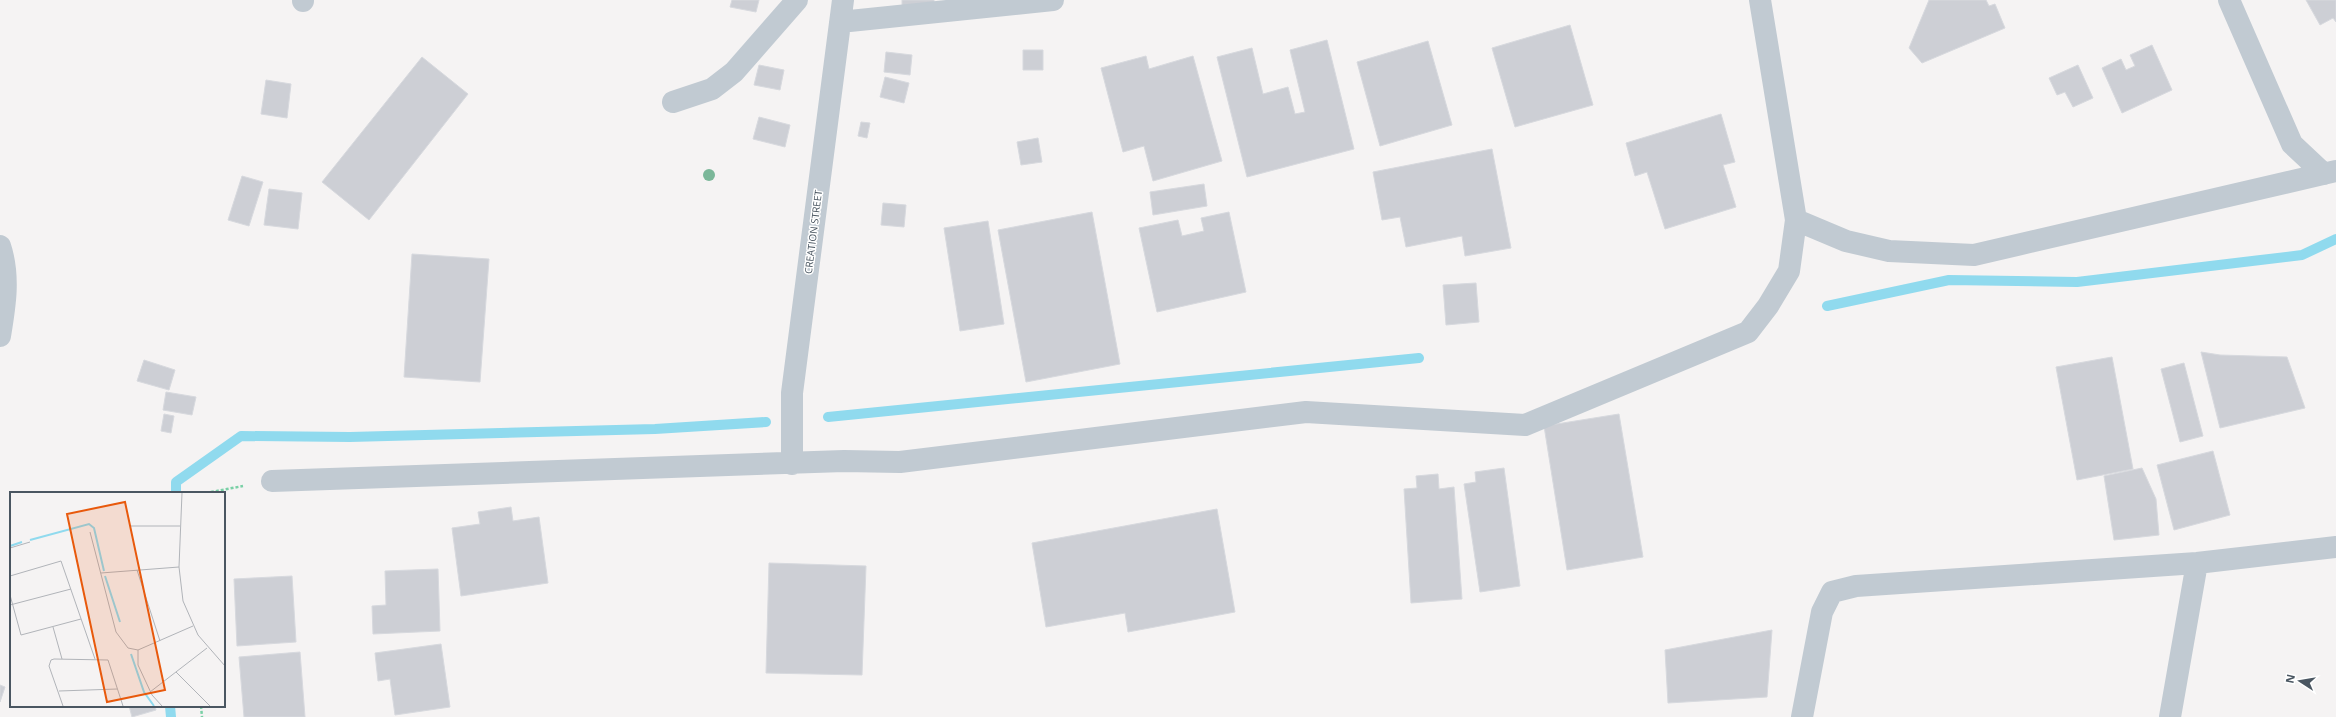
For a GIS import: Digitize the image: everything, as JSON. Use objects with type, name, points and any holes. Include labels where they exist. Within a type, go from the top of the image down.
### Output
[{"type":"street","points":[[673,102],[712,89],[734,72],[797,0]]},
{"type":"street","name":"CREATION STREET","points":[[792,464],[792,393],[843,0]]},
{"type":"street","points":[[840,22],[1053,0]]},
{"type":"street","points":[[272,481],[844,461],[900,462],[1306,412],[1525,426],[1748,332],[1768,306],[1789,271],[1796,220],[1760,0]]},
{"type":"street","points":[[2229,0],[2292,144],[2330,172]]},
{"type":"street","points":[[1796,220],[1846,241],[1889,251],[1974,255],[2330,172]]},
{"type":"street","points":[[0,246],[3,255],[7,293],[0,336]]},
{"type":"street","points":[[1802,717],[1822,612],[1832,592],[1856,586],[2197,563],[2336,547]]},
{"type":"street","points":[[2170,717],[2197,563]]},
{"type":"path","points":[[212,492],[272,481]]},
{"type":"path","points":[[201,707],[202,717]]},
{"type":"building","points":[[732,0],[759,0],[756,12],[730,7]]},
{"type":"building","points":[[902,0],[934,0],[934,9],[902,7]]},
{"type":"building","points":[[1929,0],[1986,0],[1989,6],[1995,4],[2005,28],[1922,63],[1909,48]]},
{"type":"building","points":[[2306,0],[2336,0],[2336,22],[2333,18],[2320,25]]},
{"type":"building","points":[[1570,25],[1593,105],[1515,127],[1492,48]]},
{"type":"building","points":[[1327,40],[1354,149],[1247,177],[1217,57],[1252,48],[1263,94],[1288,87],[1295,114],[1305,112],[1290,50]]},
{"type":"building","points":[[1428,41],[1452,125],[1380,146],[1357,62]]},
{"type":"building","points":[[2152,45],[2172,90],[2122,113],[2102,68],[2121,59],[2126,70],[2135,66],[2130,55]]},
{"type":"building","points":[[1023,50],[1043,50],[1043,70],[1023,70]]},
{"type":"building","points":[[886,52],[912,55],[910,75],[884,72]]},
{"type":"building","points":[[1146,56],[1149,69],[1193,56],[1222,161],[1153,181],[1144,146],[1123,152],[1101,68]]},
{"type":"building","points":[[422,57],[468,94],[369,220],[322,182]]},
{"type":"building","points":[[759,65],[784,70],[780,90],[754,85]]},
{"type":"building","points":[[2078,65],[2093,98],[2073,107],[2065,92],[2057,95],[2049,78]]},
{"type":"building","points":[[885,77],[909,83],[904,103],[880,97]]},
{"type":"building","points":[[266,80],[291,84],[287,118],[261,114]]},
{"type":"building","points":[[1721,114],[1735,162],[1723,165],[1736,207],[1665,229],[1647,172],[1635,176],[1626,143]]},
{"type":"building","points":[[759,117],[790,125],[785,147],[753,139]]},
{"type":"building","points":[[861,122],[870,123],[867,138],[858,136]]},
{"type":"building","points":[[1038,138],[1042,162],[1021,165],[1017,142]]},
{"type":"building","points":[[1492,149],[1511,248],[1465,256],[1462,236],[1406,247],[1400,217],[1382,220],[1373,172]]},
{"type":"building","points":[[242,176],[263,182],[249,226],[228,220]]},
{"type":"building","points":[[1204,184],[1207,206],[1153,215],[1150,192]]},
{"type":"building","points":[[269,189],[302,193],[298,229],[264,225]]},
{"type":"building","points":[[883,203],[906,205],[904,227],[881,225]]},
{"type":"building","points":[[1092,212],[1120,364],[1026,382],[998,230]]},
{"type":"building","points":[[1229,212],[1246,292],[1157,312],[1139,228],[1178,220],[1182,236],[1204,231],[1201,218]]},
{"type":"building","points":[[988,221],[1004,324],[960,331],[944,228]]},
{"type":"building","points":[[412,254],[489,259],[480,382],[404,377]]},
{"type":"building","points":[[1476,283],[1479,322],[1446,325],[1443,285]]},
{"type":"building","points":[[2201,352],[2220,355],[2287,357],[2305,408],[2220,428]]},
{"type":"building","points":[[2112,357],[2133,469],[2077,480],[2056,367]]},
{"type":"building","points":[[144,360],[175,370],[169,390],[137,381]]},
{"type":"building","points":[[2184,363],[2203,436],[2180,442],[2161,369]]},
{"type":"building","points":[[166,392],[196,397],[192,415],[163,410]]},
{"type":"building","points":[[164,414],[174,416],[171,433],[161,431]]},
{"type":"building","points":[[1619,414],[1643,557],[1567,570],[1544,426]]},
{"type":"building","points":[[2213,451],[2230,515],[2174,530],[2157,465]]},
{"type":"building","points":[[1504,468],[1520,586],[1480,592],[1464,484],[1476,482],[1475,472]]},
{"type":"building","points":[[2142,468],[2156,499],[2159,535],[2114,540],[2104,476]]},
{"type":"building","points":[[1438,474],[1439,489],[1454,487],[1462,599],[1411,603],[1404,489],[1417,488],[1416,476]]},
{"type":"building","points":[[511,507],[513,521],[539,517],[548,583],[461,596],[452,528],[480,524],[478,512]]},
{"type":"building","points":[[1217,509],[1235,612],[1128,632],[1125,613],[1046,627],[1032,543]]},
{"type":"building","points":[[769,563],[866,566],[862,675],[766,673]]},
{"type":"building","points":[[438,569],[440,631],[373,634],[372,606],[386,605],[385,571]]},
{"type":"building","points":[[292,576],[296,642],[237,646],[234,579]]},
{"type":"building","points":[[1772,630],[1767,697],[1668,703],[1665,650]]},
{"type":"building","points":[[441,644],[450,707],[395,715],[390,679],[378,681],[375,653]]},
{"type":"building","points":[[300,652],[305,717],[244,717],[239,657]]},
{"type":"building","points":[[0,685],[5,687],[0,702]]},
{"type":"building","points":[[129,707],[155,707],[156,710],[132,717]]},
{"type":"waterway","points":[[1827,306],[1949,280],[2077,282],[2302,255],[2336,239]]},
{"type":"waterway","points":[[828,417],[1419,358]]},
{"type":"waterway","points":[[176,492],[176,482],[241,436],[350,437],[655,429],[766,422]]},
{"type":"waterway","points":[[170,707],[171,717]]}]
